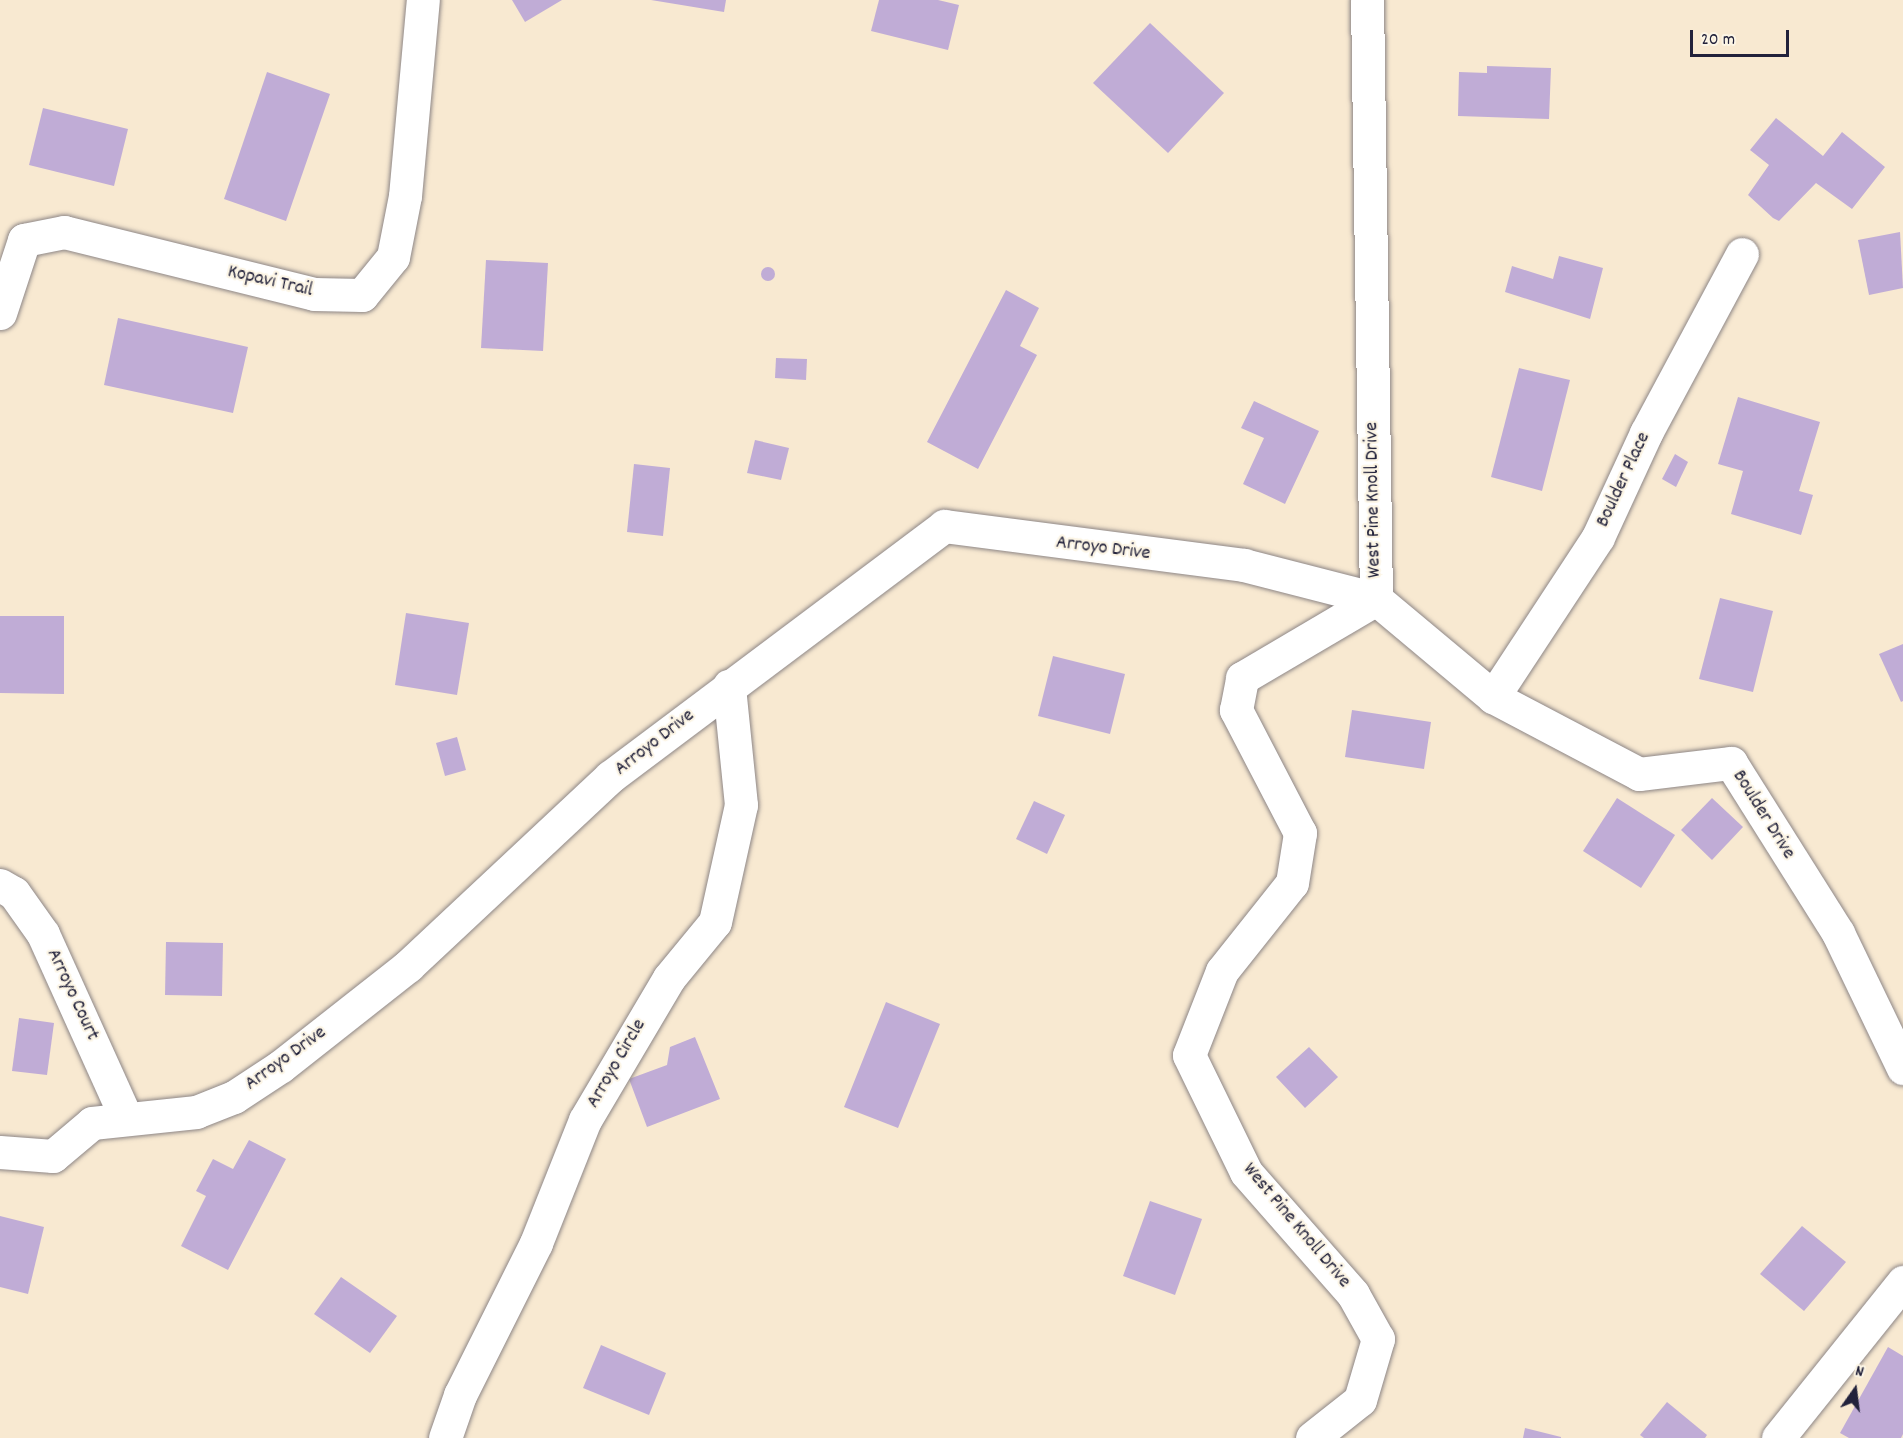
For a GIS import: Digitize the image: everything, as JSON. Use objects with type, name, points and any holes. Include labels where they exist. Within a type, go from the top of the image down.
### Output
[{"type":"street","name":"Kopavi Trail","points":[[0,313],[24,240],[64,232],[314,294],[362,295],[393,257],[405,196],[423,0]]},
{"type":"street","name":"West Pine Knoll Drive","points":[[1312,1438],[1360,1400],[1378,1339],[1353,1294],[1246,1172],[1189,1055],[1222,971],[1292,883],[1300,833],[1236,710],[1242,678],[1376,599],[1367,0]]},
{"type":"street","name":"Boulder Place","points":[[1493,697],[1598,537],[1646,434],[1742,254]]},
{"type":"street","name":"Arroyo Drive","points":[[0,1152],[53,1156],[92,1123],[196,1112],[234,1097],[281,1066],[408,966],[610,777],[944,526],[1244,565],[1376,599]]},
{"type":"street","name":"Boulder Drive","points":[[1376,599],[1493,697],[1639,774],[1731,764],[1838,933],[1903,1068]]},
{"type":"street","name":"Arroyo Circle","points":[[445,1438],[460,1395],[536,1243],[585,1120],[663,988],[715,922],[741,805],[729,686]]},
{"type":"street","name":"Arroyo Court","points":[[0,885],[14,892],[43,934],[126,1118]]},
{"type":"street","points":[[1778,1438],[1903,1282]]},
{"type":"building","points":[[512,0],[562,0],[525,22]]},
{"type":"building","points":[[651,0],[726,0],[724,12]]},
{"type":"building","points":[[879,0],[938,0],[959,5],[948,50],[871,31]]},
{"type":"building","points":[[1150,23],[1224,93],[1168,153],[1093,83]]},
{"type":"building","points":[[1487,66],[1551,68],[1549,119],[1458,116],[1459,72],[1487,73]]},
{"type":"building","points":[[267,72],[330,94],[286,221],[224,199]]},
{"type":"building","points":[[43,108],[128,129],[114,186],[29,165]]},
{"type":"building","points":[[1776,118],[1823,156],[1842,132],[1885,167],[1852,209],[1816,183],[1779,221],[1748,195],[1769,165],[1750,150]]},
{"type":"building","points":[[1900,232],[1903,288],[1869,295],[1858,240]]},
{"type":"building","points":[[1559,256],[1603,268],[1590,319],[1505,292],[1512,266],[1553,279]]},
{"type":"building","points":[[486,260],[548,263],[543,351],[481,348]]},
{"type":"building","points":[[765,267],[771,267],[775,274],[771,281],[765,281],[761,277],[761,271]]},
{"type":"building","points":[[1006,290],[1039,308],[1020,346],[1037,355],[978,469],[927,442]]},
{"type":"building","points":[[118,318],[248,347],[233,413],[104,385]]},
{"type":"building","points":[[776,358],[807,359],[806,380],[775,378]]},
{"type":"building","points":[[1519,368],[1570,380],[1542,491],[1491,477]]},
{"type":"building","points":[[1738,397],[1820,422],[1799,491],[1813,495],[1801,535],[1731,514],[1743,471],[1718,464]]},
{"type":"building","points":[[1254,401],[1319,431],[1285,504],[1243,484],[1264,438],[1241,428]]},
{"type":"building","points":[[755,440],[789,448],[781,480],[747,473]]},
{"type":"building","points":[[1675,454],[1688,462],[1676,487],[1662,479]]},
{"type":"building","points":[[634,464],[670,468],[663,536],[627,532]]},
{"type":"building","points":[[1720,598],[1773,611],[1753,692],[1699,679]]},
{"type":"building","points":[[406,613],[469,623],[457,695],[395,685]]},
{"type":"building","points":[[0,616],[64,616],[64,694],[0,693]]},
{"type":"building","points":[[1903,644],[1903,701],[1901,702],[1879,654]]},
{"type":"building","points":[[1053,656],[1125,674],[1110,734],[1038,716]]},
{"type":"building","points":[[1352,710],[1431,722],[1424,769],[1345,757]]},
{"type":"building","points":[[457,737],[466,770],[445,776],[436,743]]},
{"type":"building","points":[[1617,798],[1675,835],[1641,888],[1583,851]]},
{"type":"building","points":[[1712,798],[1743,827],[1712,860],[1681,830]]},
{"type":"building","points":[[1034,801],[1065,815],[1047,854],[1016,839]]},
{"type":"building","points":[[166,942],[223,943],[222,996],[165,995]]},
{"type":"building","points":[[886,1002],[940,1024],[898,1128],[844,1107]]},
{"type":"building","points":[[19,1018],[54,1023],[47,1075],[12,1071]]},
{"type":"building","points":[[695,1037],[720,1099],[647,1127],[629,1079],[667,1065],[670,1047]]},
{"type":"building","points":[[1309,1047],[1338,1077],[1305,1108],[1276,1077]]},
{"type":"building","points":[[249,1140],[286,1159],[228,1270],[181,1246],[206,1196],[196,1191],[213,1159],[233,1169]]},
{"type":"building","points":[[1150,1201],[1202,1219],[1175,1295],[1123,1276]]},
{"type":"building","points":[[0,1216],[44,1227],[28,1294],[0,1287]]},
{"type":"building","points":[[1802,1226],[1846,1262],[1804,1311],[1760,1274]]},
{"type":"building","points":[[341,1277],[397,1316],[370,1353],[314,1314]]},
{"type":"building","points":[[601,1345],[666,1373],[649,1415],[583,1388]]},
{"type":"building","points":[[1888,1347],[1903,1356],[1903,1434],[1901,1438],[1849,1438],[1840,1433]]},
{"type":"building","points":[[1667,1402],[1707,1435],[1705,1438],[1644,1438],[1640,1435]]},
{"type":"building","points":[[1525,1428],[1561,1437],[1561,1438],[1523,1438]]}]
